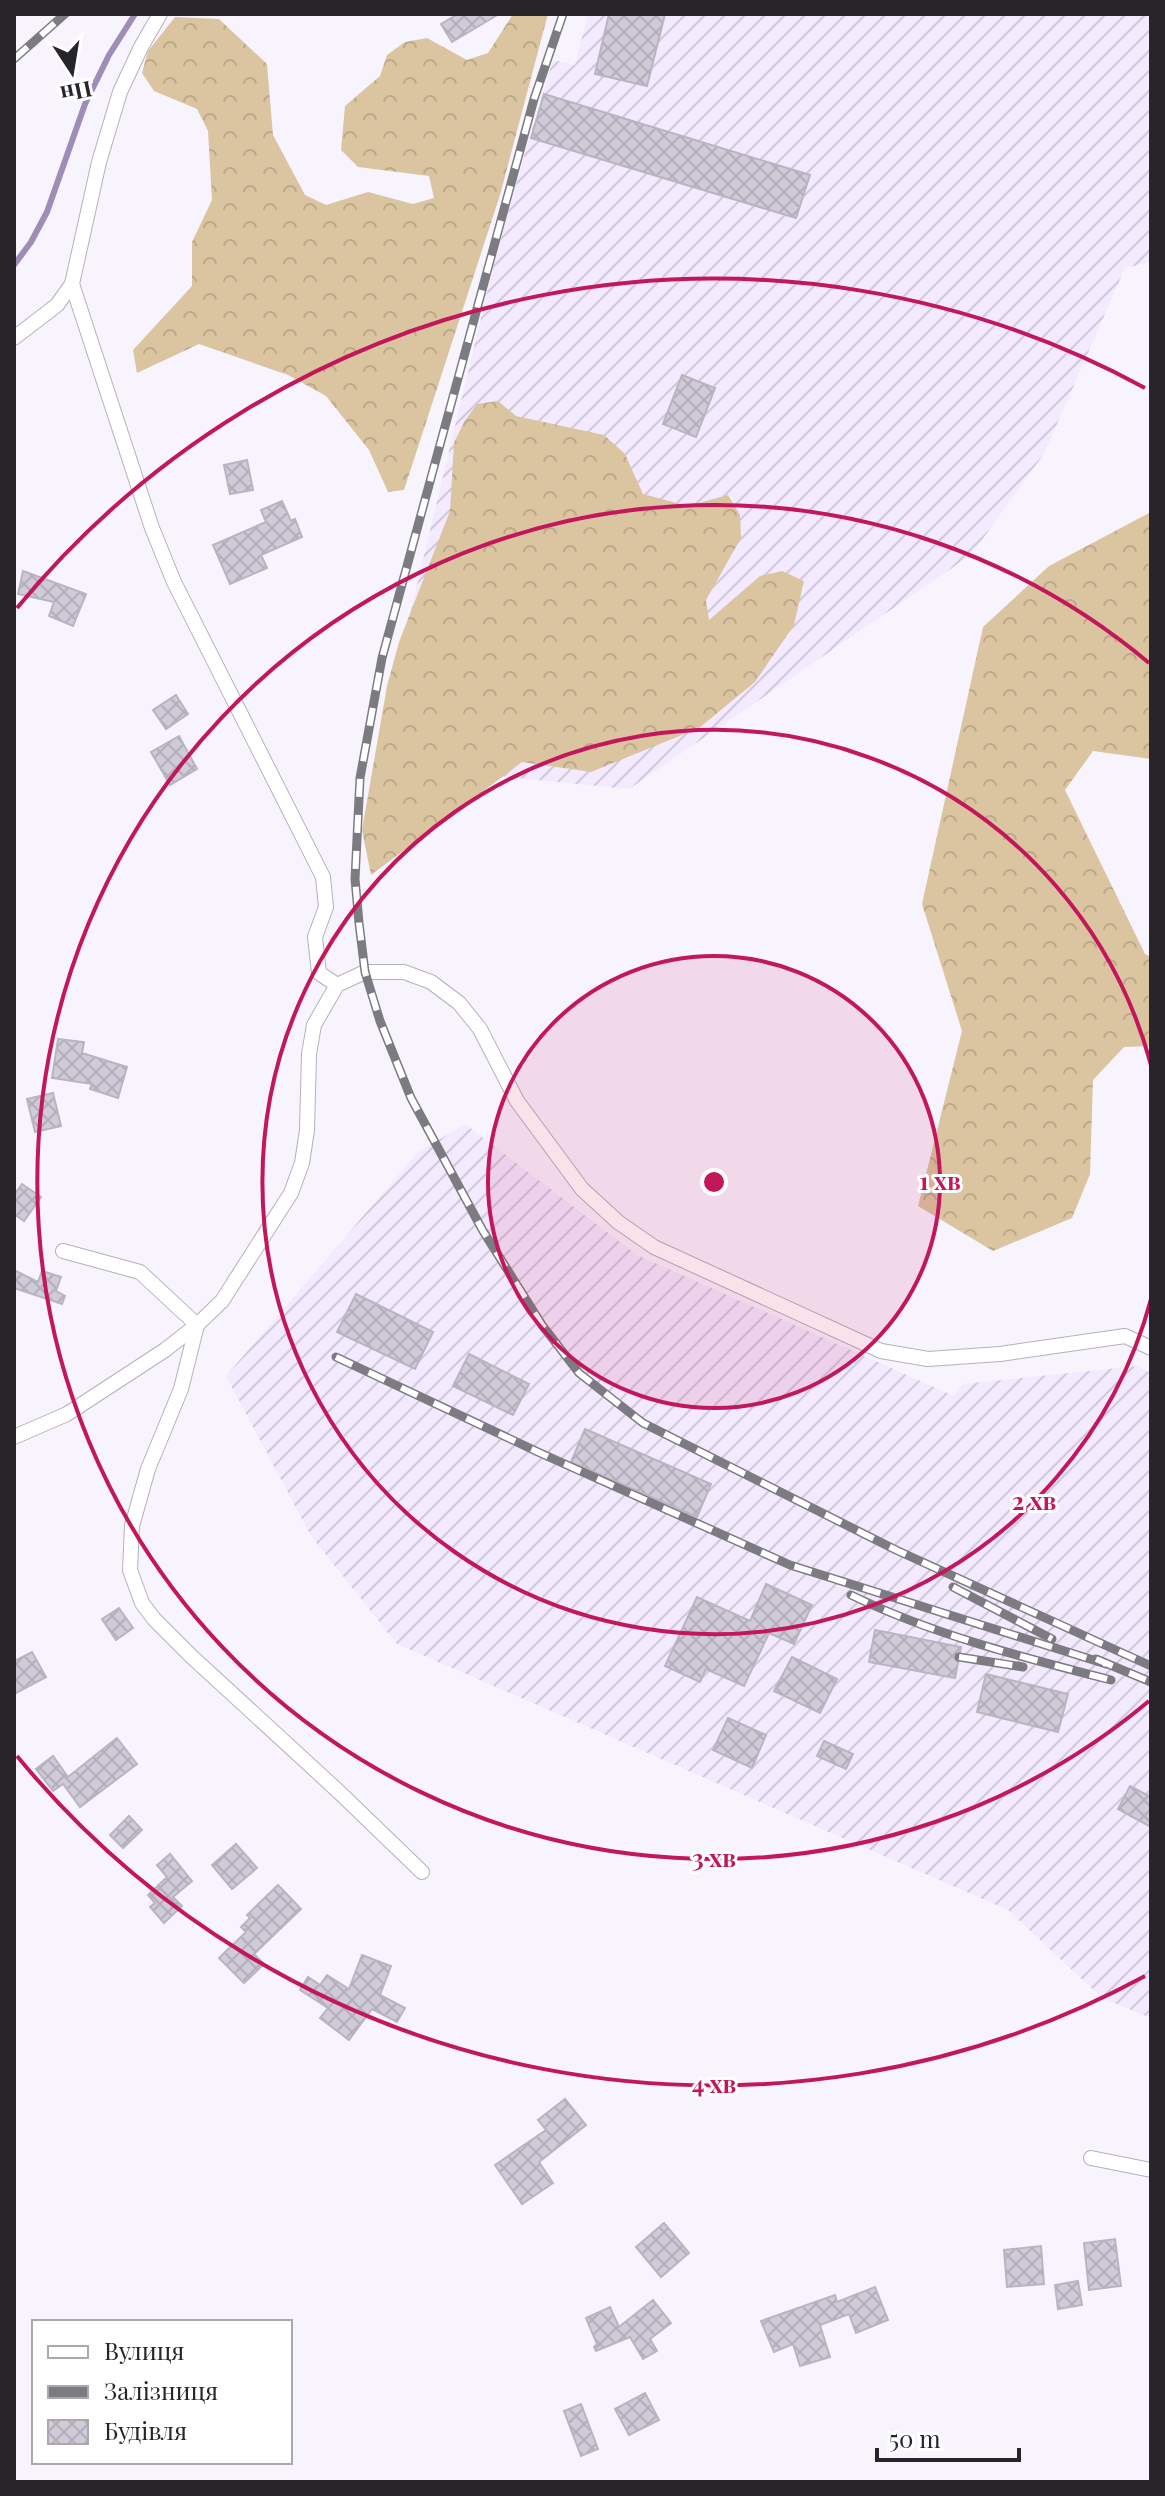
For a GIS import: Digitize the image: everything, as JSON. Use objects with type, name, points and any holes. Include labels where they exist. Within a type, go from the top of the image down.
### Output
[{"type":"street","points":[[14,338],[57,305],[72,284],[99,162],[120,92],[160,14]]},
{"type":"street","points":[[72,284],[152,528],[174,582],[323,877],[326,907],[315,937],[316,959],[319,973],[337,985]]},
{"type":"street","points":[[14,1437],[67,1414],[165,1350],[222,1301],[291,1193],[302,1163],[307,1130],[309,1054],[314,1025],[337,985],[365,972],[404,972],[431,982],[459,1003],[480,1029],[517,1101],[582,1189],[618,1222],[654,1247],[881,1351],[928,1359],[1000,1354],[1125,1336],[1151,1348]]},
{"type":"street","points":[[63,1251],[140,1272],[197,1325]]},
{"type":"street","points":[[197,1325],[181,1389],[148,1469],[132,1526],[130,1570],[142,1603],[191,1656],[422,1872]]},
{"type":"street","points":[[1091,2158],[1151,2170]]},
{"type":"shaded area","points":[[588,14],[1151,14],[1151,262],[1125,268],[1044,454],[971,555],[629,789],[374,764],[492,272],[525,152],[553,60],[575,65]]},
{"type":"shaded area","points":[[465,1124],[637,1255],[954,1396],[962,1384],[1137,1366],[1151,1373],[1151,2018],[1102,1998],[1008,1910],[397,1644],[311,1536],[226,1376],[418,1152]]},
{"type":"green space","points":[[513,14],[548,14],[500,195],[404,490],[388,492],[369,450],[326,396],[288,375],[199,344],[137,373],[133,350],[192,286],[192,242],[212,200],[208,131],[197,109],[154,91],[142,73],[148,51],[175,17],[219,19],[267,64],[273,135],[305,195],[326,205],[368,192],[413,204],[434,198],[429,176],[358,167],[341,150],[345,106],[380,76],[387,55],[405,42],[427,38],[467,60],[488,53]]},
{"type":"green space","points":[[498,401],[516,416],[604,435],[625,454],[643,494],[688,506],[728,495],[740,515],[741,538],[706,600],[709,620],[760,576],[782,571],[804,581],[794,625],[755,682],[699,728],[591,772],[522,762],[371,875],[362,830],[387,686],[399,642],[450,511],[454,443],[477,404]]},
{"type":"green space","points":[[1151,512],[1151,759],[1093,751],[1065,790],[1145,954],[1151,957],[1151,1046],[1124,1047],[1093,1080],[1090,1174],[1072,1218],[993,1251],[918,1206],[962,1031],[922,904],[983,627],[1049,566]]},
{"type":"building","points":[[458,14],[499,14],[452,42],[441,24]]},
{"type":"building","points":[[609,14],[665,14],[647,86],[595,74]]},
{"type":"building","points":[[544,94],[810,175],[796,218],[531,138]]},
{"type":"building","points":[[682,375],[715,388],[696,437],[663,424]]},
{"type":"building","points":[[247,460],[253,490],[230,494],[224,465]]},
{"type":"building","points":[[282,501],[291,521],[295,519],[302,537],[261,555],[267,568],[230,584],[213,545],[266,522],[261,510]]},
{"type":"building","points":[[23,571],[86,594],[73,626],[49,616],[54,602],[18,594]]},
{"type":"building","points":[[176,695],[188,714],[166,729],[153,710]]},
{"type":"building","points":[[179,736],[197,769],[170,785],[151,752]]},
{"type":"building","points":[[58,1039],[84,1042],[82,1053],[127,1067],[118,1098],[90,1089],[92,1084],[52,1078]]},
{"type":"building","points":[[53,1093],[61,1126],[35,1132],[27,1099]]},
{"type":"building","points":[[22,1184],[41,1197],[24,1221],[14,1214],[14,1195]]},
{"type":"building","points":[[14,1270],[38,1282],[42,1271],[61,1277],[56,1291],[65,1296],[62,1304],[14,1288]]},
{"type":"building","points":[[356,1294],[433,1332],[415,1369],[337,1332]]},
{"type":"building","points":[[469,1354],[529,1384],[513,1415],[453,1386]]},
{"type":"building","points":[[585,1429],[711,1484],[697,1517],[571,1462]]},
{"type":"building","points":[[766,1584],[812,1605],[794,1644],[769,1633],[744,1686],[706,1669],[700,1682],[665,1666],[697,1597],[750,1621]]},
{"type":"building","points":[[119,1608],[133,1628],[116,1640],[102,1619]]},
{"type":"building","points":[[875,1630],[961,1647],[955,1678],[869,1662]]},
{"type":"building","points":[[32,1652],[46,1677],[14,1694],[14,1661]]},
{"type":"building","points":[[792,1657],[837,1679],[820,1713],[774,1691]]},
{"type":"building","points":[[986,1674],[1068,1694],[1058,1732],[977,1712]]},
{"type":"building","points":[[728,1718],[766,1735],[752,1768],[713,1750]]},
{"type":"building","points":[[117,1738],[137,1764],[80,1807],[63,1784],[53,1791],[36,1769],[53,1756],[68,1777]]},
{"type":"building","points":[[824,1741],[853,1754],[846,1769],[817,1756]]},
{"type":"building","points":[[1130,1786],[1151,1797],[1151,1827],[1118,1809]]},
{"type":"building","points":[[129,1816],[142,1830],[123,1848],[110,1835]]},
{"type":"building","points":[[236,1844],[257,1868],[232,1889],[212,1865]]},
{"type":"building","points":[[170,1854],[192,1881],[173,1897],[182,1906],[164,1923],[150,1907],[155,1903],[148,1895],[167,1877],[157,1865]]},
{"type":"building","points":[[278,1885],[301,1909],[254,1954],[264,1964],[244,1983],[219,1958],[246,1932],[241,1927],[250,1918],[247,1915]]},
{"type":"building","points":[[362,1955],[391,1966],[380,1995],[405,2008],[397,2022],[372,2009],[349,2040],[320,2018],[328,2008],[300,1990],[308,1977],[320,1985],[327,1975],[349,1989]]},
{"type":"building","points":[[565,2099],[586,2125],[539,2162],[553,2183],[522,2204],[495,2165],[546,2130],[538,2120]]},
{"type":"building","points":[[664,2223],[689,2253],[661,2277],[636,2247]]},
{"type":"building","points":[[1115,2239],[1121,2286],[1089,2290],[1084,2243]]},
{"type":"building","points":[[1041,2246],[1044,2284],[1007,2287],[1004,2250]]},
{"type":"building","points":[[1078,2281],[1082,2305],[1058,2309],[1055,2285]]},
{"type":"building","points":[[875,2287],[888,2320],[856,2333],[849,2314],[820,2325],[830,2357],[800,2366],[793,2344],[774,2352],[761,2321],[835,2295],[837,2302]]},
{"type":"building","points":[[653,2300],[671,2323],[650,2339],[657,2351],[643,2359],[630,2337],[596,2351],[594,2347],[597,2344],[586,2318],[610,2307],[619,2327]]},
{"type":"building","points":[[645,2393],[659,2420],[629,2435],[615,2409]]},
{"type":"building","points":[[581,2404],[598,2449],[581,2456],[564,2411]]},
{"type":"waterway","points":[[14,265],[47,212],[85,104],[109,55],[135,14]]},
{"type":"railway","points":[[14,59],[65,14]]},
{"type":"railway","points":[[563,14],[534,99],[382,658],[360,778],[355,879],[365,972],[380,1021],[411,1098],[483,1231],[542,1325],[579,1373],[643,1423],[896,1550],[1151,1666]]},
{"type":"railway","points":[[336,1357],[790,1565],[1106,1664]]},
{"type":"railway","points":[[953,1587],[1052,1639]]},
{"type":"railway","points":[[851,1595],[946,1633],[1111,1680]]},
{"type":"railway","points":[[959,1657],[1023,1667]]},
{"type":"railway","points":[[1096,1659],[1151,1682]]}]
